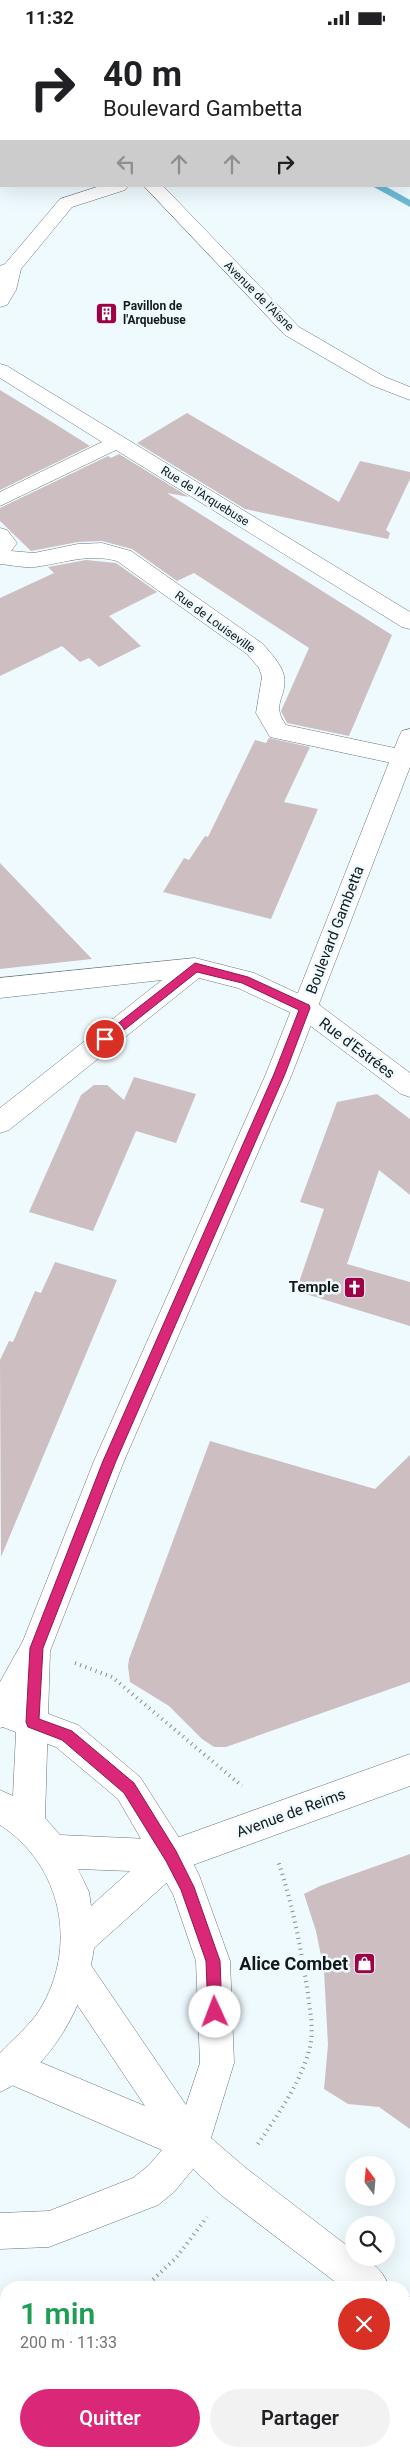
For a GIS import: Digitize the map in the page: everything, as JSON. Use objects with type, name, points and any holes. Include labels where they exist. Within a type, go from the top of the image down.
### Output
[{"type":"main road","points":[[0,301],[7,290],[6,271],[66,203],[116,187]]},
{"type":"main road","name":"Avenue de l'Aisne","points":[[154,187],[292,331],[378,381],[410,394]]},
{"type":"main road","name":"Rue de l'Arquebuse","points":[[0,370],[410,622]]},
{"type":"main road","points":[[0,500],[117,442]]},
{"type":"main road","points":[[0,535],[6,543],[0,552]]},
{"type":"main road","name":"Rue de Louiseville","points":[[0,557],[34,560],[78,551],[102,551],[124,556],[255,649],[270,668],[274,683],[266,709],[268,720],[278,731],[406,747]]},
{"type":"main road","name":"Boulevard Gambetta","points":[[0,1711],[36,1648],[110,1461],[279,1074],[406,747]]},
{"type":"main road","points":[[0,988],[195,967]]},
{"type":"main road","points":[[0,1123],[195,967]]},
{"type":"main road","name":"Rue d'Estrées","points":[[195,967],[245,980],[305,1008],[410,1087]]},
{"type":"main road","name":"Boulevard Gambetta","points":[[28,1824],[36,1648]]},
{"type":"main road","points":[[0,1711],[67,1736],[129,1788],[171,1856],[187,1887],[213,1961],[217,2063],[191,2143],[161,2179],[145,2191],[49,2229],[0,2231]]},
{"type":"main road","name":"Avenue de Reims","points":[[52,1851],[171,1856],[410,1770]]},
{"type":"main road","points":[[0,1806],[28,1824],[52,1851],[72,1893],[76,1955],[51,2023],[6,2070],[191,2143]]},
{"type":"main road","name":"Avenue de Reims","points":[[76,1955],[171,1856]]},
{"type":"main road","points":[[76,1955],[191,2143],[234,2182],[363,2281]]},
{"type":"building","points":[[0,390],[52,422],[90,446],[0,490]]},
{"type":"building","points":[[187,413],[339,502],[360,461],[410,472],[410,479],[386,530],[390,533],[388,539],[245,509],[137,443]]},
{"type":"building","points":[[119,454],[189,497],[167,493],[392,635],[349,736],[287,723],[281,711],[309,648],[194,573],[177,581],[132,549],[102,541],[78,542],[31,551],[0,521],[0,508],[108,456],[111,458]]},
{"type":"building","points":[[86,560],[116,563],[157,592],[109,616],[141,646],[99,667],[89,658],[80,662],[62,646],[0,676],[0,598],[54,573],[48,567]]},
{"type":"building","points":[[269,738],[310,747],[284,802],[318,809],[271,919],[163,892],[184,858],[189,860],[205,836],[208,837],[255,740],[266,743]]},
{"type":"building","points":[[0,863],[92,959],[0,969]]},
{"type":"building","points":[[134,1077],[196,1094],[176,1143],[136,1131],[93,1231],[29,1212],[81,1095],[94,1085],[107,1085],[124,1100]]},
{"type":"building","points":[[377,1094],[410,1119],[410,1195],[379,1170],[347,1264],[410,1282],[410,1326],[296,1291],[324,1209],[300,1202],[337,1102]]},
{"type":"building","points":[[55,1262],[117,1280],[1,1557],[0,1360],[9,1341],[13,1342],[35,1291],[41,1293]]},
{"type":"building","points":[[210,1441],[375,1489],[410,1455],[410,1682],[226,1747],[214,1747],[202,1739],[169,1706],[130,1682],[129,1659]]},
{"type":"building","points":[[410,1854],[410,2129],[379,2107],[348,2104],[324,2089],[328,2045],[324,1971],[316,1931],[304,1894],[320,1886]]},
{"type":"waterway","points":[[379,187],[410,204]]},
{"type":"place","name":"Pavillon de l'Arquebuse","points":[[107,313]]},
{"type":"place","name":"Temple","points":[[355,1287]]},
{"type":"place","name":"Alice Combet","points":[[364,1963]]},
{"type":"route","points":[[105,1039],[195,967],[245,980],[305,1008],[279,1074],[206,1237],[110,1461],[36,1648],[33,1722],[67,1736],[129,1788],[171,1856],[187,1887],[213,1961],[215,2012]]}]
